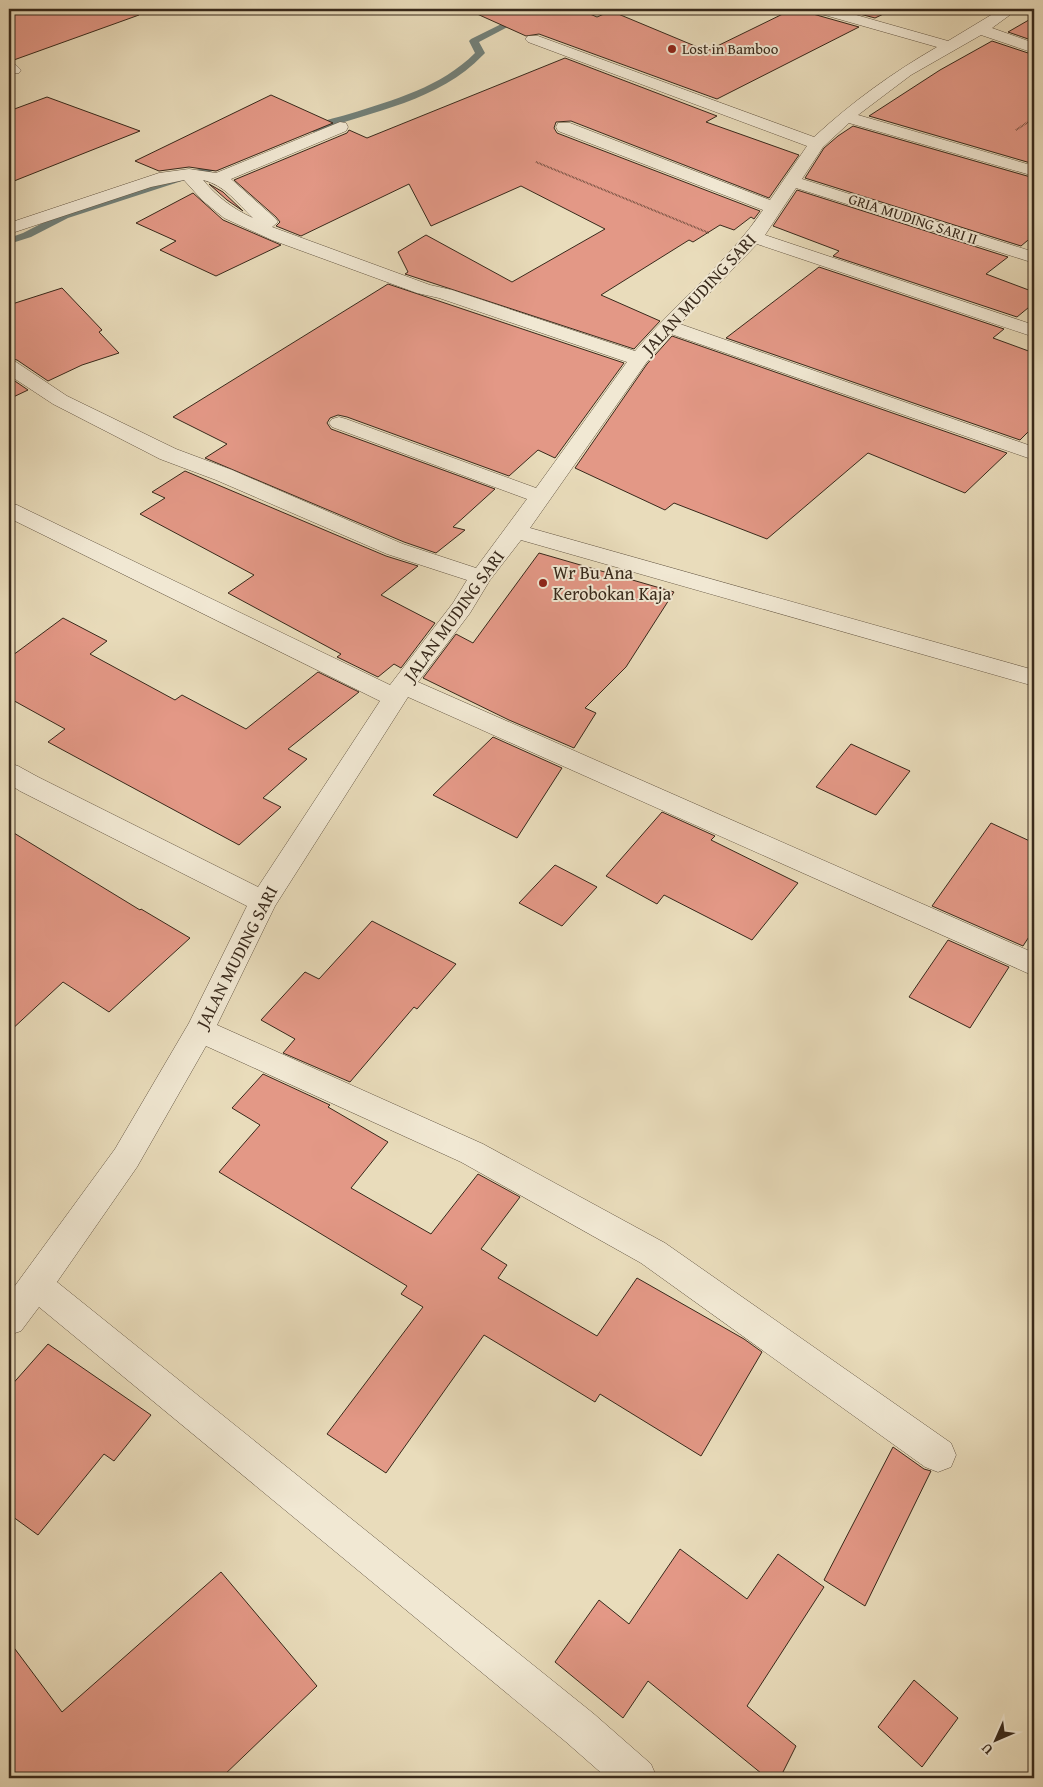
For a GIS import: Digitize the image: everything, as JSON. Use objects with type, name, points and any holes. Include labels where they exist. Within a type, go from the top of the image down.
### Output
[{"type":"street","points":[[819,9],[950,46]]},
{"type":"street","name":"JALAN MUDING SARI","points":[[9,1320],[36,1286],[126,1158],[200,1030],[263,902],[362,748],[400,692],[462,608],[481,577],[639,359],[666,326],[749,242],[817,144],[846,117],[905,72],[980,30],[1011,9]]},
{"type":"street","points":[[980,30],[1034,48]]},
{"type":"street","points":[[532,39],[817,144]]},
{"type":"street","points":[[846,117],[1034,172]]},
{"type":"street","points":[[218,178],[340,127]]},
{"type":"street","points":[[564,127],[774,208]]},
{"type":"street","points":[[189,175],[208,196],[230,214],[278,236],[424,289],[445,294],[639,359]]},
{"type":"street","points":[[9,229],[160,178],[189,175],[218,178],[226,182],[253,210],[275,226],[445,294]]},
{"type":"street","name":"GRIA MUDING SARI II","points":[[792,181],[1034,258]]},
{"type":"street","points":[[749,242],[1034,331]]},
{"type":"street","points":[[666,326],[1034,454]]},
{"type":"street","points":[[9,366],[60,400],[168,454],[224,475],[395,549],[481,577]]},
{"type":"street","points":[[339,423],[540,497]]},
{"type":"street","points":[[9,510],[400,692],[1034,965]]},
{"type":"street","points":[[516,531],[1034,678]]},
{"type":"street","points":[[9,772],[28,784],[263,902]]},
{"type":"street","points":[[200,1030],[472,1153],[653,1253],[938,1455]]},
{"type":"street","points":[[36,1286],[580,1728],[637,1778]]},
{"type":"path","points":[[536,162],[749,242]]},
{"type":"building","points":[[9,9],[138,9],[139,15],[11,61],[9,60]]},
{"type":"building","points":[[466,9],[578,9],[597,17],[611,11],[707,51],[793,9],[810,9],[813,14],[859,27],[717,99],[539,34],[526,36]]},
{"type":"building","points":[[841,9],[894,9],[875,18]]},
{"type":"building","points":[[1034,17],[1034,41],[1008,32]]},
{"type":"building","points":[[992,41],[1034,55],[1034,164],[869,116],[940,70]]},
{"type":"building","points":[[565,58],[717,116],[706,122],[799,155],[769,198],[571,121],[556,122],[554,128],[557,133],[760,211],[754,219],[751,217],[734,230],[720,225],[693,242],[689,240],[601,295],[660,321],[634,349],[405,274],[408,272],[398,252],[426,235],[512,282],[605,229],[521,186],[431,226],[409,184],[301,236],[276,226],[280,222],[276,217],[234,180],[347,133],[349,130],[367,138]]},
{"type":"building","points":[[271,95],[333,123],[216,171],[189,167],[159,171],[135,161]]},
{"type":"building","points":[[47,97],[140,131],[9,183],[9,111]]},
{"type":"building","points":[[853,126],[1034,178],[1034,235],[1021,246],[805,178],[824,148]]},
{"type":"building","points":[[209,184],[223,192],[243,211],[227,200]]},
{"type":"building","points":[[797,190],[1008,257],[986,274],[1034,292],[1034,303],[1017,317],[833,256],[839,251],[773,226]]},
{"type":"building","points":[[193,193],[223,220],[281,245],[216,276],[160,250],[176,241],[136,223]]},
{"type":"building","points":[[819,267],[1004,329],[993,338],[1034,353],[1034,426],[1020,440],[726,338]]},
{"type":"building","points":[[388,284],[624,363],[555,458],[538,450],[509,476],[347,417],[338,415],[330,418],[327,423],[331,429],[495,489],[453,527],[465,530],[436,553],[404,542],[205,458],[227,444],[173,417]]},
{"type":"building","points":[[62,288],[102,330],[99,332],[119,353],[82,365],[48,381],[17,360],[9,358],[9,305]]},
{"type":"building","points":[[672,336],[1007,453],[965,493],[868,453],[767,539],[674,503],[665,510],[575,468],[647,364]]},
{"type":"building","points":[[9,377],[28,390],[9,399]]},
{"type":"building","points":[[185,471],[386,556],[418,566],[381,595],[435,623],[401,668],[394,664],[378,677],[337,657],[341,654],[228,593],[254,575],[140,514],[165,498],[152,492]]},
{"type":"building","points":[[539,553],[674,592],[626,667],[585,708],[596,713],[574,748],[509,720],[423,678],[456,634],[473,643]]},
{"type":"building","points":[[63,618],[107,641],[90,654],[175,700],[182,695],[246,729],[318,672],[359,692],[288,749],[307,759],[263,798],[281,807],[239,845],[48,742],[65,729],[9,698],[9,658]]},
{"type":"building","points":[[493,737],[562,768],[517,838],[433,795]]},
{"type":"building","points":[[851,744],[910,771],[876,815],[816,787]]},
{"type":"building","points":[[662,812],[715,836],[711,840],[798,883],[752,940],[664,895],[657,904],[606,876]]},
{"type":"building","points":[[991,823],[1034,843],[1034,929],[1023,946],[932,906]]},
{"type":"building","points":[[9,830],[140,910],[190,938],[109,1012],[63,982],[9,1032]]},
{"type":"building","points":[[555,865],[597,887],[562,926],[519,903]]},
{"type":"building","points":[[372,921],[456,964],[417,1009],[414,1007],[350,1082],[283,1053],[295,1039],[261,1020],[305,972],[319,979]]},
{"type":"building","points":[[948,940],[1009,967],[970,1028],[909,997]]},
{"type":"building","points":[[263,1074],[330,1105],[328,1107],[388,1142],[351,1188],[431,1234],[478,1174],[520,1197],[481,1249],[507,1265],[498,1278],[597,1336],[637,1278],[744,1339],[762,1352],[701,1456],[600,1394],[595,1402],[484,1335],[386,1473],[327,1434],[423,1307],[401,1294],[407,1286],[219,1172],[260,1125],[232,1108]]},
{"type":"building","points":[[48,1344],[151,1415],[114,1461],[104,1454],[38,1535],[9,1514],[9,1388]]},
{"type":"building","points":[[893,1447],[924,1469],[931,1471],[865,1606],[824,1580]]},
{"type":"building","points":[[680,1549],[747,1599],[778,1554],[824,1587],[747,1706],[796,1746],[780,1778],[767,1778],[648,1681],[623,1718],[555,1662],[599,1600],[629,1624]]},
{"type":"building","points":[[221,1572],[317,1686],[221,1778],[9,1778],[9,1641],[62,1712]]},
{"type":"building","points":[[914,1680],[958,1718],[922,1767],[878,1727]]},
{"type":"waterway","points":[[311,130],[402,100],[447,80],[466,68],[480,53],[474,41],[538,9]]},
{"type":"waterway","points":[[9,241],[27,235],[64,216],[227,163]]},
{"type":"place","name":"Lost in Bamboo","points":[[672,49]]},
{"type":"place","name":"Wr Bu Ana Kerobokan Kaja","points":[[543,583]]}]
